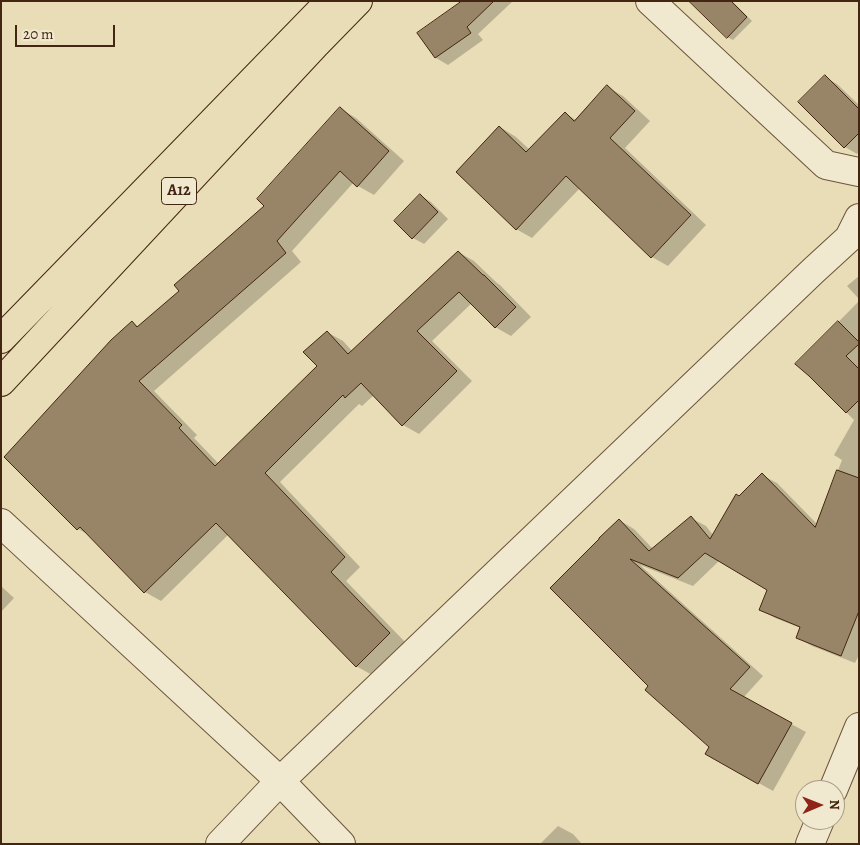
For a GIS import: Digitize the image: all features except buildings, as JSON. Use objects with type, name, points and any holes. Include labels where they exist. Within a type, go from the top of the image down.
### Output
[{"type":"main road","name":"A12","points":[[1,339],[330,1]]},
{"type":"main road","name":"A12","points":[[1,382],[309,51],[358,1]]},
{"type":"street","points":[[650,1],[826,165],[859,172]]},
{"type":"street","points":[[220,844],[280,781],[848,238],[859,218]]},
{"type":"street","points":[[1,523],[280,781],[341,844]]},
{"type":"street","points":[[837,780],[857,736]]},
{"type":"street","points":[[810,844],[816,830]]}]
